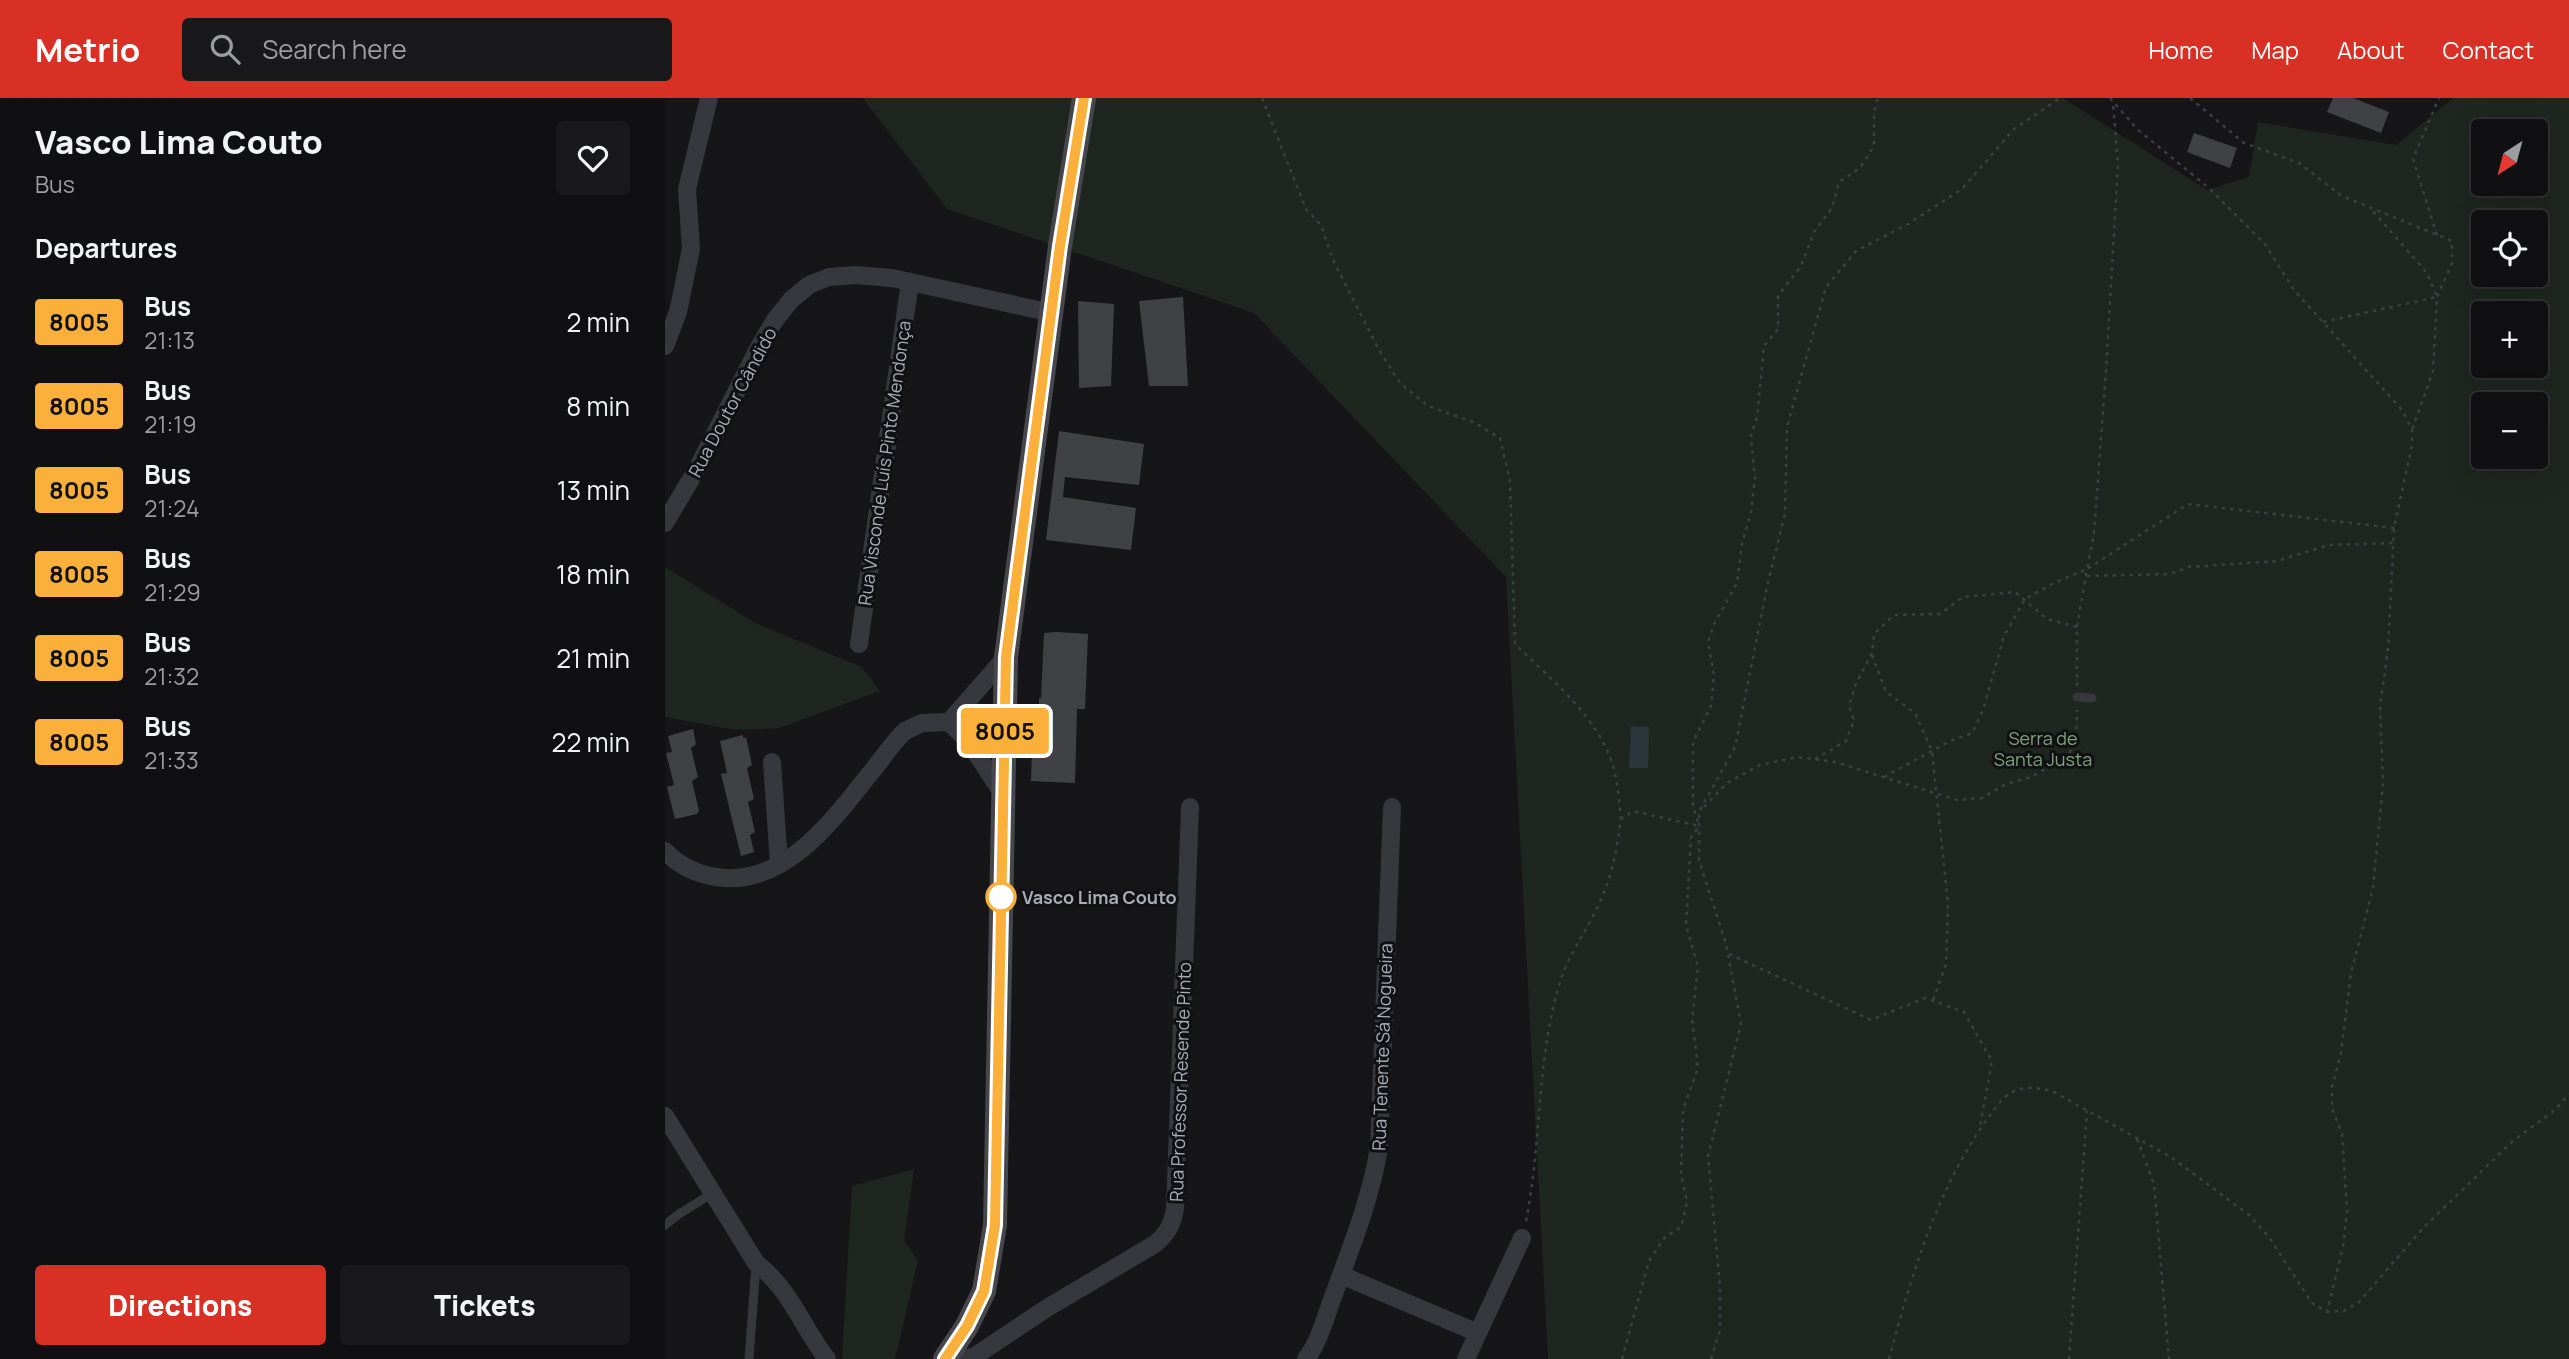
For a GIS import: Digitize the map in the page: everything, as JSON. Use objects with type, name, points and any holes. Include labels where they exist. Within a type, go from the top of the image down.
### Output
[{"type":"street","points":[[665,346],[678,312],[691,250],[687,189],[709,98]]},
{"type":"street","points":[[945,1359],[967,1326],[984,1291],[995,1225],[1006,657],[1084,98]]},
{"type":"street","name":"Rua Doutor Cândido","points":[[665,523],[697,469],[759,347],[791,300],[809,285],[829,277],[855,275],[893,278],[1052,313]]},
{"type":"street","name":"Rua Visconde Luís Pinto Mendonça","points":[[859,643],[910,282]]},
{"type":"street","points":[[955,722],[1006,657]]},
{"type":"street","points":[[955,722],[1003,794]]},
{"type":"street","points":[[665,850],[672,859],[698,874],[733,880],[761,874],[796,855],[831,820],[905,730],[922,723],[955,722],[1005,726]]},
{"type":"street","points":[[772,762],[779,864]]},
{"type":"street","name":"Rua Professor Resende Pinto","points":[[964,1359],[975,1356],[1156,1244],[1167,1234],[1173,1223],[1190,807]]},
{"type":"street","name":"Rua Tenente Sá Nogueira","points":[[1306,1359],[1320,1333],[1367,1203],[1379,1147],[1392,807]]},
{"type":"street","points":[[665,1116],[756,1263],[773,1276],[788,1295],[827,1359]]},
{"type":"street","points":[[1466,1359],[1522,1238]]},
{"type":"street","points":[[1341,1275],[1478,1333]]},
{"type":"street","points":[[967,1326],[973,1336],[982,1342],[994,1343]]},
{"type":"lane","points":[[2077,698],[2092,698]]},
{"type":"lane","points":[[665,1226],[678,1214],[713,1193]]},
{"type":"lane","points":[[749,1359],[756,1263]]},
{"type":"path","points":[[1262,98],[1306,209],[1321,225],[1333,260],[1379,350],[1400,383],[1428,406],[1473,422],[1500,438],[1510,481],[1515,644],[1578,707],[1602,740],[1613,765],[1621,820],[1615,854],[1602,897],[1562,977],[1550,1023],[1533,1186],[1522,1238]]},
{"type":"path","points":[[1622,1359],[1649,1261],[1665,1237],[1681,1227],[1687,1202],[1681,1174],[1683,1110],[1698,1068],[1692,1019],[1698,967],[1686,925],[1692,837],[1699,826],[1693,807],[1692,743],[1711,706],[1714,674],[1708,642],[1714,624],[1737,583],[1742,544],[1751,512],[1755,478],[1751,436],[1757,417],[1764,346],[1778,329],[1778,296],[1801,266],[1814,232],[1832,208],[1839,182],[1860,168],[1874,146],[1874,112],[1878,98]]},
{"type":"path","points":[[1711,1359],[1720,1330],[1720,1286],[1708,1156],[1741,1024],[1728,954],[1699,860],[1699,812],[1735,747],[1767,587],[1786,513],[1787,427],[1826,287],[1856,251],[1908,224],[1962,189],[2014,130],[2060,98]]},
{"type":"path","points":[[2110,98],[2137,129],[2210,189],[2265,244],[2294,290],[2402,410],[2411,430],[2412,445],[2394,528],[2388,649],[2380,706],[2383,784],[2373,888],[2351,973],[2341,1053],[2332,1087],[2332,1108],[2342,1134],[2347,1210],[2343,1247],[2327,1312]]},
{"type":"path","points":[[2190,98],[2244,143],[2299,163],[2342,196],[2452,241],[2452,263],[2437,297],[2433,371],[2411,430]]},
{"type":"path","points":[[2437,235],[2413,159],[2439,98]]},
{"type":"path","points":[[1699,812],[1727,783],[1760,765],[1797,757],[1835,762],[1957,800],[1982,798],[2006,784],[2031,777],[2068,756],[2076,740],[2077,627],[2094,533],[2106,371],[2118,163],[2113,103]]},
{"type":"path","points":[[2370,208],[2427,273],[2437,297]]},
{"type":"path","points":[[2322,322],[2437,297]]},
{"type":"path","points":[[1884,776],[1950,741],[1972,733],[1983,710],[2004,636],[2025,599],[2087,569],[2188,504],[2394,528]]},
{"type":"path","points":[[2087,576],[2170,574],[2189,567],[2277,561],[2329,545],[2393,543]]},
{"type":"path","points":[[1815,759],[1846,741],[1854,721],[1849,706],[1871,653],[1874,634],[1894,615],[1940,614],[1963,597],[2015,592],[2047,619],[2077,627]]},
{"type":"path","points":[[1871,653],[1886,692],[1915,713],[1932,751],[1948,904],[1947,964],[1933,1001]]},
{"type":"path","points":[[1621,820],[1633,811],[1699,826]]},
{"type":"path","points":[[1728,954],[1871,1020],[1925,999],[1963,1012],[1992,1061],[1980,1129]]},
{"type":"path","points":[[1889,1359],[1906,1294],[1926,1235],[1971,1142],[1998,1104],[2012,1092],[2032,1086],[2052,1091],[2171,1157],[2249,1214],[2269,1237],[2312,1303],[2327,1312],[2344,1311],[2359,1302],[2424,1227],[2514,1140],[2555,1110],[2569,1094]]},
{"type":"path","points":[[2069,1359],[2087,1111]]},
{"type":"path","points":[[2136,1137],[2154,1184],[2168,1359]]},
{"type":"green space","name":"Serra de Santa Justa","points":[[863,98],[2063,98],[2207,190],[2249,177],[2258,122],[2396,145],[2453,98],[2569,98],[2569,1359],[1548,1359],[1506,577],[1254,313],[947,209]]},
{"type":"green space","points":[[665,567],[757,624],[862,667],[880,691],[779,728],[736,730],[665,717]]},
{"type":"green space","points":[[914,1169],[904,1240],[918,1261],[895,1359],[842,1359],[852,1186]]},
{"type":"shaded area","points":[[1631,726],[1649,727],[1648,768],[1629,768]]},
{"type":"building","points":[[2333,98],[2353,98],[2389,112],[2381,133],[2327,112]]},
{"type":"building","points":[[2194,133],[2237,148],[2230,168],[2187,152]]},
{"type":"building","points":[[1183,297],[1188,386],[1149,386],[1139,301]]},
{"type":"building","points":[[1078,301],[1114,304],[1111,386],[1079,388]]},
{"type":"building","points":[[1059,431],[1144,444],[1139,485],[1065,477],[1063,497],[1136,508],[1131,550],[1046,540]]},
{"type":"building","points":[[1044,633],[1088,634],[1085,709],[1077,709],[1075,783],[1031,781],[1033,707],[1039,706],[1041,698]]},
{"type":"building","points":[[693,729],[696,744],[691,748],[698,777],[692,781],[699,811],[697,814],[675,819],[667,787],[674,785],[666,753],[672,752],[668,736]]},
{"type":"building","points":[[743,735],[743,738],[746,737],[752,765],[747,768],[754,799],[748,802],[755,832],[750,835],[754,852],[741,856],[721,774],[727,773],[720,741]]},
{"type":"bus line","name":"8005","points":[[945,1359],[967,1326],[984,1291],[995,1225],[1006,657],[1060,246],[1084,98]]},
{"type":"place","name":"Vasco Lima Couto","points":[[1001,897]]}]
